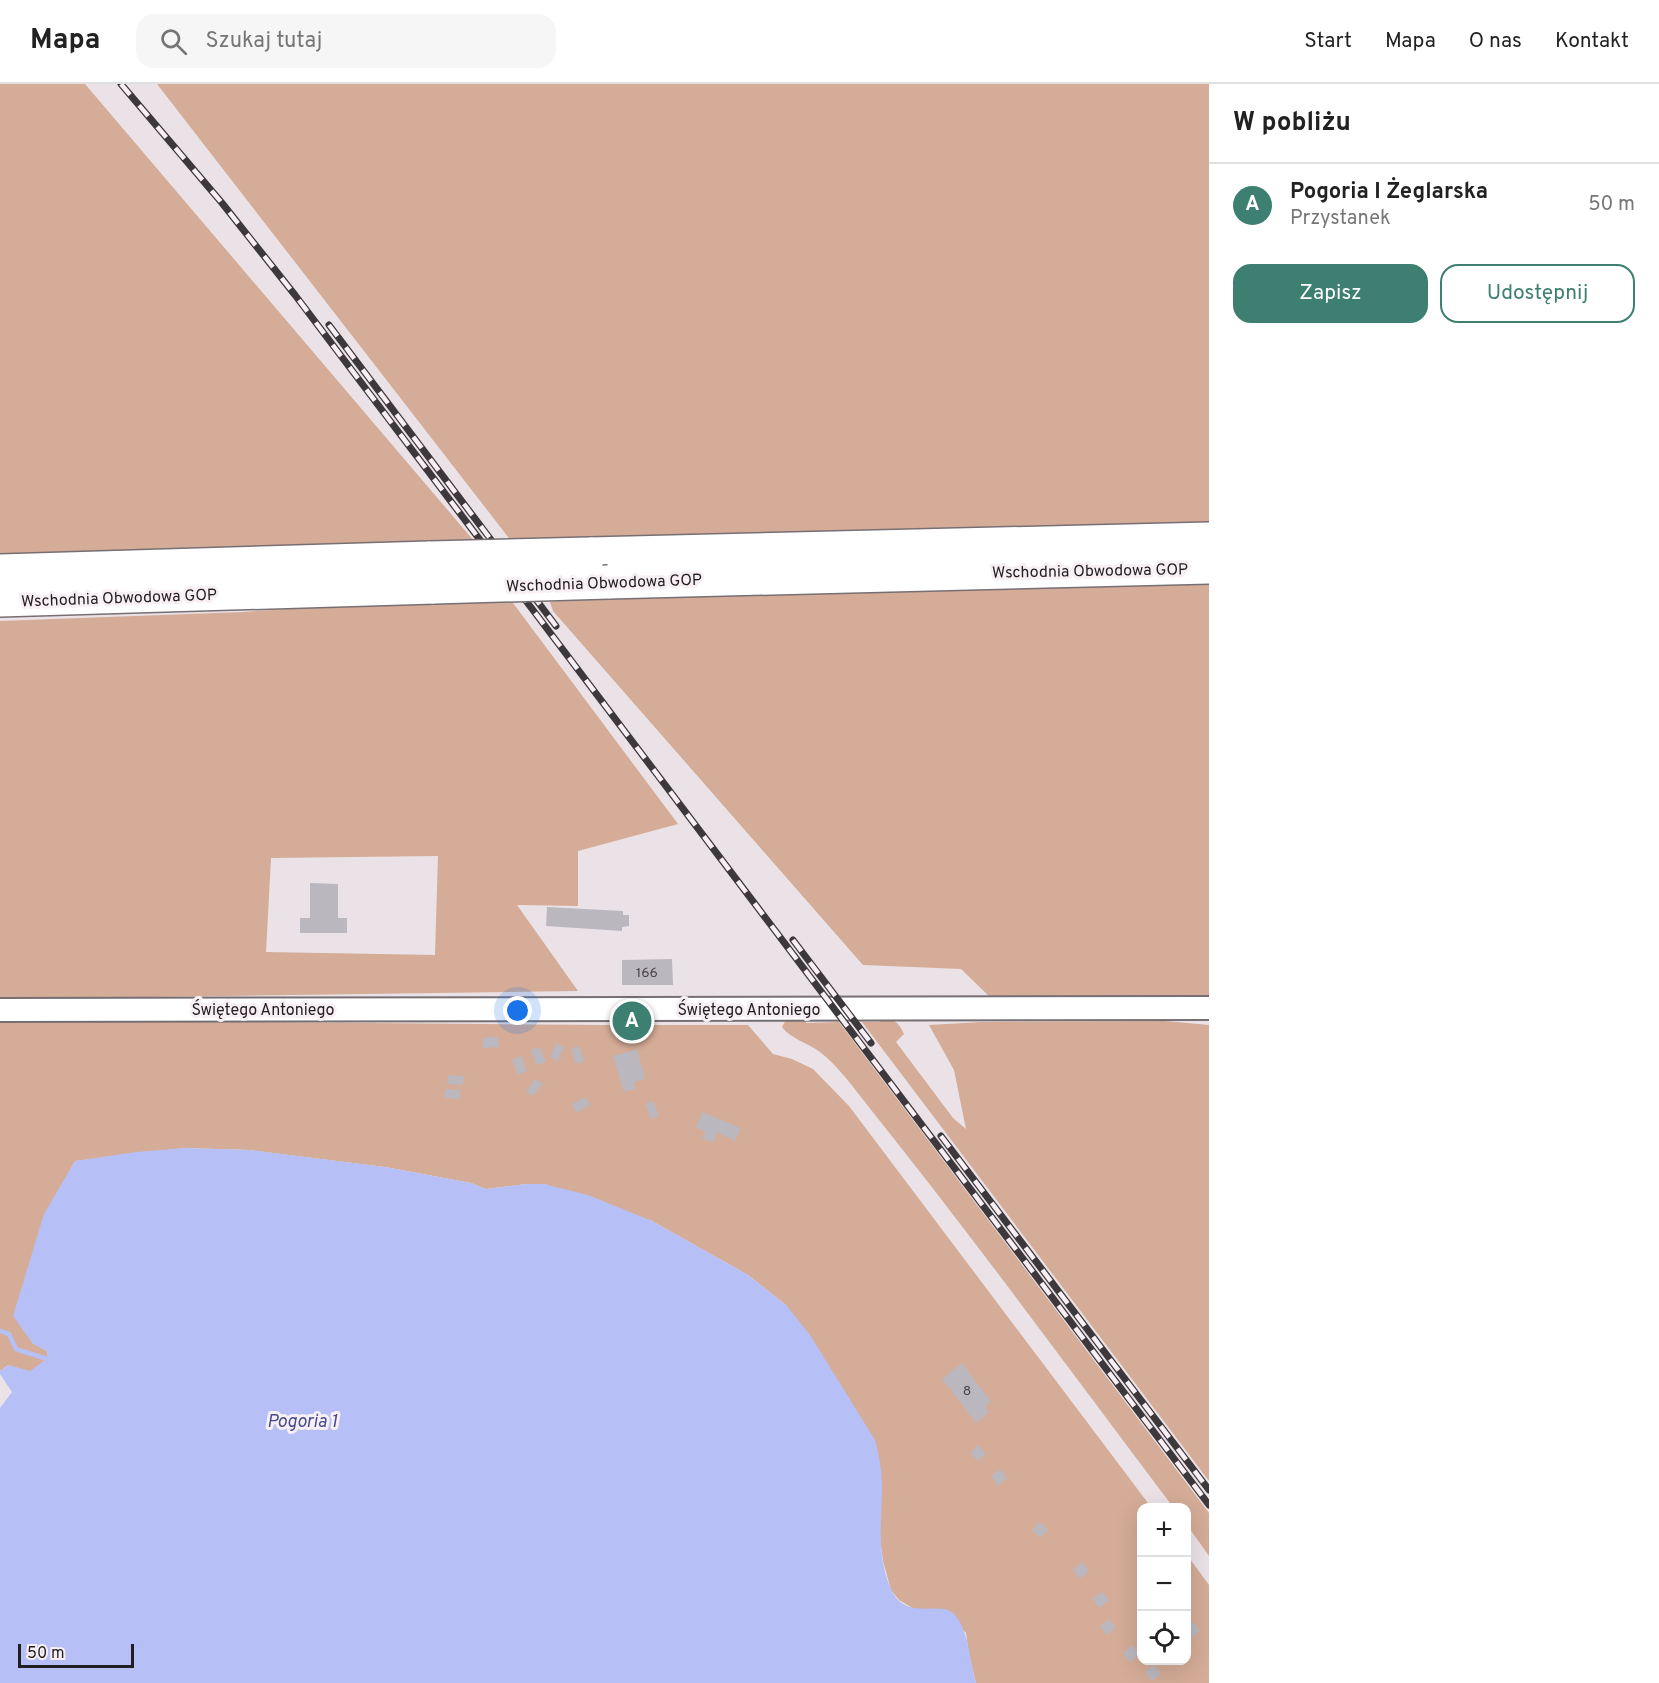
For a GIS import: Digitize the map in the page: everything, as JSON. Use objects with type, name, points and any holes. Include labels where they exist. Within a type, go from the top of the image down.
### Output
[{"type":"highway","name":"Wschodnia Obwodowa GOP","points":[[0,600],[432,572],[590,554],[1209,539]]},
{"type":"highway","name":"Wschodnia Obwodowa GOP","points":[[0,571],[432,572],[608,582],[1209,567]]},
{"type":"street","name":"Świętego Antoniego","points":[[0,1010],[1209,1008]]},
{"type":"shaded area","points":[[0,84],[85,84],[474,541],[0,558]]},
{"type":"shaded area","points":[[157,84],[1209,84],[1209,525],[512,542]]},
{"type":"shaded area","points":[[1209,581],[1209,998],[993,1000],[961,969],[863,965],[553,611],[550,602],[619,595]]},
{"type":"shaded area","points":[[435,599],[513,603],[678,824],[578,851],[578,906],[517,905],[578,991],[0,999],[0,621],[243,612]],"holes":[[[438,856],[435,955],[266,952],[271,858]]]},
{"type":"shaded area","points":[[881,1016],[898,1024],[904,1034],[896,1042],[953,1118],[966,1129],[954,1070],[929,1025],[982,1022],[1165,1021],[1209,1025],[1209,1481],[862,1022],[880,1022]]},
{"type":"shaded area","points":[[806,1017],[806,1023],[839,1022],[1209,1513],[1209,1556],[1191,1531],[1191,1503],[1170,1503],[984,1255],[851,1085],[820,1052],[790,1035],[782,1027],[787,1018]]},
{"type":"shaded area","points":[[0,1020],[748,1025],[773,1054],[792,1059],[813,1069],[849,1106],[1148,1503],[1137,1503],[1137,1665],[1191,1665],[1191,1560],[1209,1585],[1209,1683],[976,1683],[966,1633],[944,1609],[916,1610],[899,1600],[891,1590],[883,1561],[879,1529],[882,1484],[786,1305],[748,1275],[652,1221],[544,1184],[486,1189],[471,1183],[385,1167],[249,1150],[185,1148],[75,1161],[59,1190],[33,1343],[47,1351],[47,1359],[30,1372],[8,1365],[0,1371]]},
{"type":"water","name":"Pogoria 1","points":[[185,1148],[250,1150],[385,1167],[471,1183],[486,1189],[544,1184],[588,1195],[652,1221],[748,1275],[786,1305],[810,1335],[875,1440],[882,1479],[883,1564],[891,1589],[897,1599],[905,1605],[914,1608],[948,1610],[954,1614],[966,1637],[976,1683],[0,1683],[0,1408],[12,1392],[0,1371],[8,1365],[30,1371],[47,1359],[47,1351],[33,1344],[13,1316],[44,1214],[75,1161]]},
{"type":"building","points":[[310,883],[338,884],[338,918],[347,918],[347,933],[300,933],[300,918],[310,918]]},
{"type":"building","points":[[547,907],[623,911],[623,915],[629,915],[629,926],[622,927],[622,931],[546,926]]},
{"type":"building","points":[[672,959],[673,985],[622,985],[622,960]]},
{"type":"building","points":[[498,1037],[499,1047],[483,1048],[482,1038]]},
{"type":"building","points":[[556,1043],[564,1047],[558,1061],[550,1057]]},
{"type":"building","points":[[579,1046],[584,1061],[576,1064],[571,1049]]},
{"type":"building","points":[[540,1047],[546,1062],[536,1065],[531,1050]]},
{"type":"building","points":[[637,1049],[645,1079],[634,1082],[636,1089],[624,1092],[613,1056]]},
{"type":"building","points":[[521,1056],[527,1071],[518,1075],[512,1060]]},
{"type":"building","points":[[448,1075],[464,1076],[463,1085],[447,1084]]},
{"type":"building","points":[[535,1079],[543,1084],[533,1096],[526,1091]]},
{"type":"building","points":[[445,1089],[460,1090],[460,1099],[444,1098]]},
{"type":"building","points":[[586,1097],[590,1105],[576,1113],[572,1104]]},
{"type":"building","points":[[653,1101],[659,1116],[651,1119],[645,1104]]},
{"type":"building","points":[[702,1112],[741,1128],[735,1141],[717,1132],[714,1142],[702,1139],[705,1131],[696,1128]]},
{"type":"building","points":[[962,1363],[991,1402],[985,1407],[989,1412],[976,1423],[942,1379]]},
{"type":"building","points":[[978,1445],[986,1454],[978,1461],[970,1453]]},
{"type":"building","points":[[1000,1469],[1007,1478],[998,1486],[991,1476]]},
{"type":"building","points":[[1040,1522],[1048,1530],[1040,1538],[1032,1530]]},
{"type":"building","points":[[1082,1562],[1089,1571],[1080,1579],[1073,1570]]},
{"type":"building","points":[[1102,1592],[1109,1600],[1100,1608],[1092,1599]]},
{"type":"building","points":[[1108,1619],[1116,1627],[1107,1635],[1100,1627]]},
{"type":"building","points":[[1193,1622],[1200,1631],[1191,1638],[1191,1623]]},
{"type":"building","points":[[1132,1645],[1137,1651],[1137,1656],[1130,1662],[1123,1653]]},
{"type":"building","points":[[1154,1665],[1161,1674],[1152,1681],[1145,1672]]},
{"type":"waterway","points":[[0,1331],[9,1334],[16,1349],[47,1359]]},
{"type":"railway","points":[[121,84],[222,203],[295,295],[1209,1505]]},
{"type":"railway","points":[[329,325],[556,626]]},
{"type":"railway","points":[[793,940],[871,1043]]},
{"type":"railway","points":[[941,1136],[1209,1490]]},
{"type":"place","name":"Pogoria I Żeglarska","points":[[632,1021]]}]
